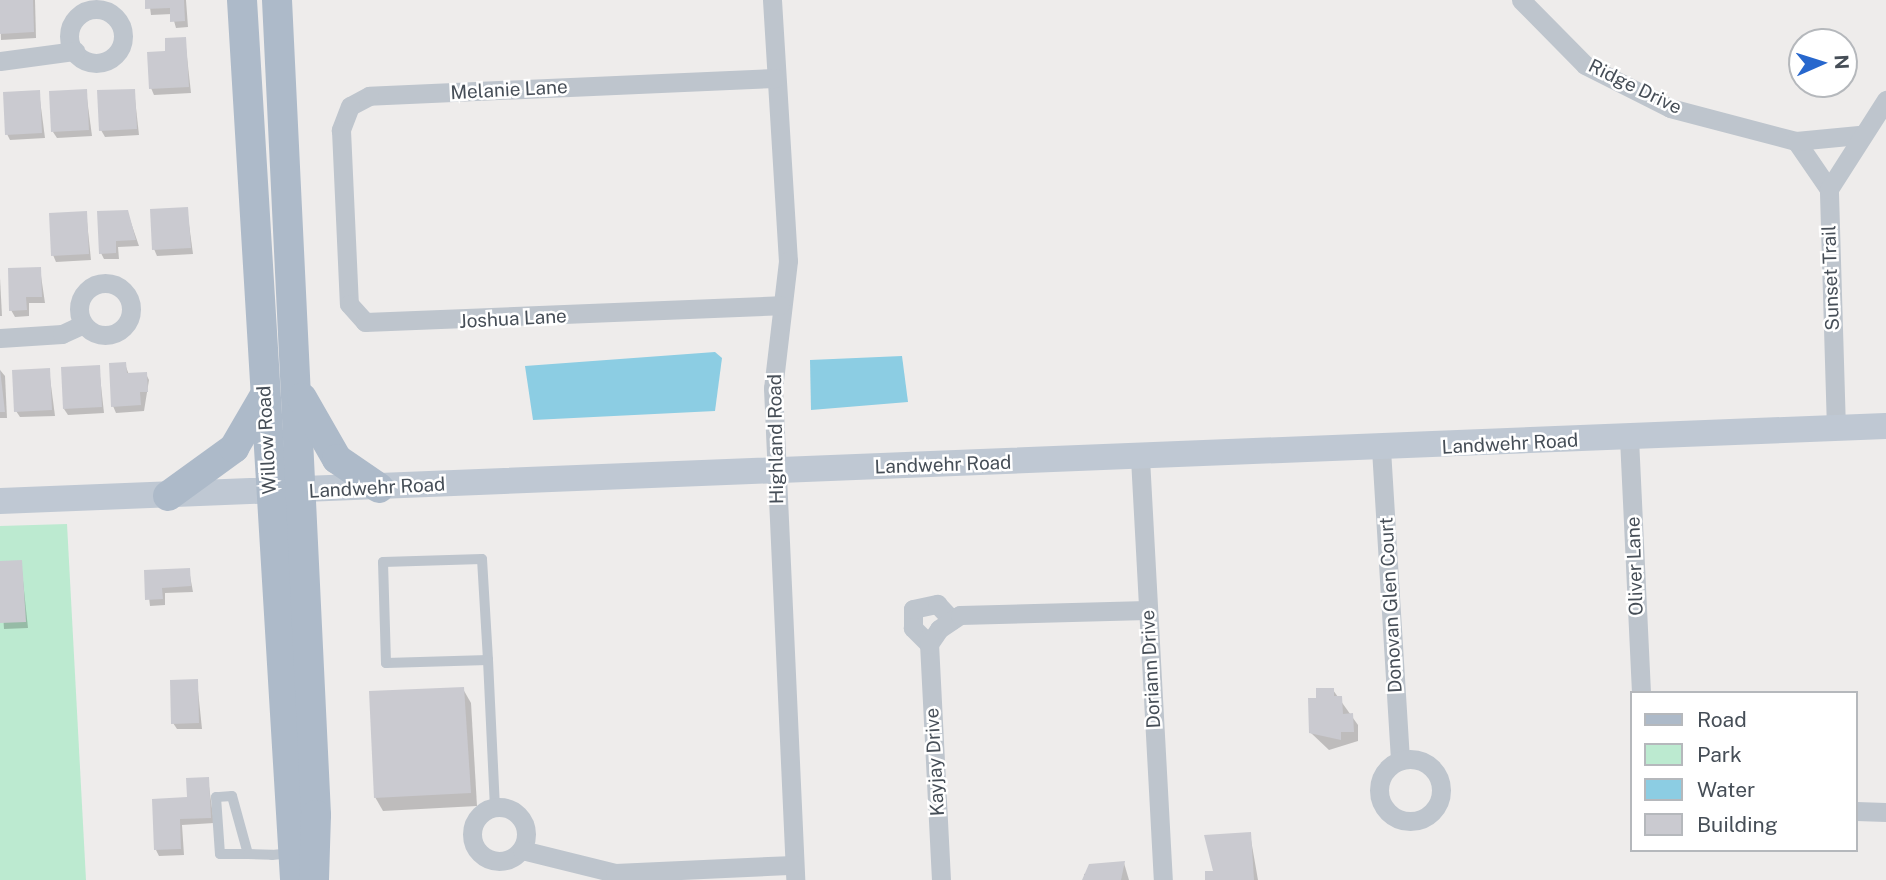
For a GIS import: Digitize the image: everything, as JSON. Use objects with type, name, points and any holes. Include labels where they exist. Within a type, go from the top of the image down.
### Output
[{"type":"main road","name":"Willow Road","points":[[242,0],[265,395],[285,492],[314,880]]},
{"type":"main road","name":"Willow Road","points":[[277,0],[294,374],[285,492],[293,866]]},
{"type":"main road","points":[[294,374],[317,434],[337,459],[379,488]]},
{"type":"main road","points":[[168,496],[234,448],[265,395]]},
{"type":"main road","name":"Landwehr Road","points":[[0,501],[1381,449],[1886,426]]},
{"type":"street","name":"Highland Road","points":[[772,0],[788,261],[780,305],[776,470],[794,872]]},
{"type":"street","name":"Ridge Drive","points":[[1521,0],[1585,65],[1671,108],[1796,141]]},
{"type":"street","points":[[0,61],[75,51]]},
{"type":"street","name":"Melanie Lane","points":[[343,209],[341,130],[350,106],[369,96],[775,78]]},
{"type":"street","points":[[1859,135],[1796,141],[1829,189],[1859,135],[1886,100]]},
{"type":"street","name":"Sunset Trail","points":[[1829,189],[1836,429]]},
{"type":"street","name":"Joshua Lane","points":[[343,209],[349,304],[365,322],[780,305]]},
{"type":"street","points":[[0,338],[62,334],[83,324]]},
{"type":"street","name":"Oliver Lane","points":[[1629,438],[1641,691]]},
{"type":"street","name":"Donovan Glen Court","points":[[1381,449],[1400,760]]},
{"type":"street","name":"Doriann Drive","points":[[1140,458],[1163,880]]},
{"type":"street","name":"Kayjay Drive","points":[[941,880],[929,644],[913,628],[913,609],[937,604],[952,620],[1147,610]]},
{"type":"street","points":[[929,644],[952,620]]},
{"type":"street","points":[[522,849],[523,820],[495,807],[475,823],[477,849],[499,862],[522,849],[615,873],[794,872]]},
{"type":"street","points":[[1858,811],[1886,812]]},
{"type":"lane","points":[[488,660],[386,663],[383,562],[482,559],[488,660],[495,807]]},
{"type":"lane","points":[[248,855],[232,796],[216,797],[220,854],[248,855],[293,866]]},
{"type":"green space","points":[[67,524],[86,880],[0,880],[0,526]]},
{"type":"water","points":[[715,352],[722,358],[715,411],[533,420],[525,366]]},
{"type":"water","points":[[902,356],[908,402],[811,410],[810,360]]},
{"type":"building","points":[[0,0],[33,0],[34,32],[0,34]]},
{"type":"building","points":[[145,0],[184,0],[185,21],[170,22],[170,8],[145,9]]},
{"type":"building","points":[[186,37],[189,87],[149,89],[147,52],[165,51],[165,38]]},
{"type":"building","points":[[87,89],[89,130],[51,132],[49,91]]},
{"type":"building","points":[[135,89],[137,129],[99,131],[97,90]]},
{"type":"building","points":[[40,90],[42,133],[5,135],[3,92]]},
{"type":"building","points":[[188,207],[191,248],[152,250],[150,209]]},
{"type":"building","points":[[128,210],[136,240],[116,241],[116,253],[99,254],[97,211]]},
{"type":"building","points":[[87,211],[89,254],[51,256],[49,213]]},
{"type":"building","points":[[41,267],[42,297],[26,297],[27,310],[9,311],[8,268]]},
{"type":"building","points":[[126,362],[127,373],[147,372],[148,392],[140,392],[141,405],[111,407],[109,363]]},
{"type":"building","points":[[100,365],[102,407],[63,409],[61,367]]},
{"type":"building","points":[[50,368],[52,410],[14,412],[12,370]]},
{"type":"building","points":[[0,369],[5,412],[0,412]]},
{"type":"building","points":[[22,560],[26,622],[0,623],[0,561]]},
{"type":"building","points":[[190,568],[191,586],[162,588],[163,599],[145,600],[144,570]]},
{"type":"building","points":[[198,679],[199,723],[171,724],[170,680]]},
{"type":"building","points":[[464,687],[471,793],[374,798],[369,691]]},
{"type":"building","points":[[1316,688],[1334,688],[1334,696],[1342,696],[1343,714],[1353,713],[1354,732],[1341,732],[1341,740],[1309,733],[1308,698],[1316,698]]},
{"type":"building","points":[[209,777],[211,818],[180,819],[181,849],[154,850],[152,799],[187,797],[186,778]]},
{"type":"building","points":[[1251,832],[1254,880],[1205,880],[1205,871],[1213,871],[1204,835]]},
{"type":"building","points":[[1125,861],[1121,880],[1082,880],[1089,864]]}]
